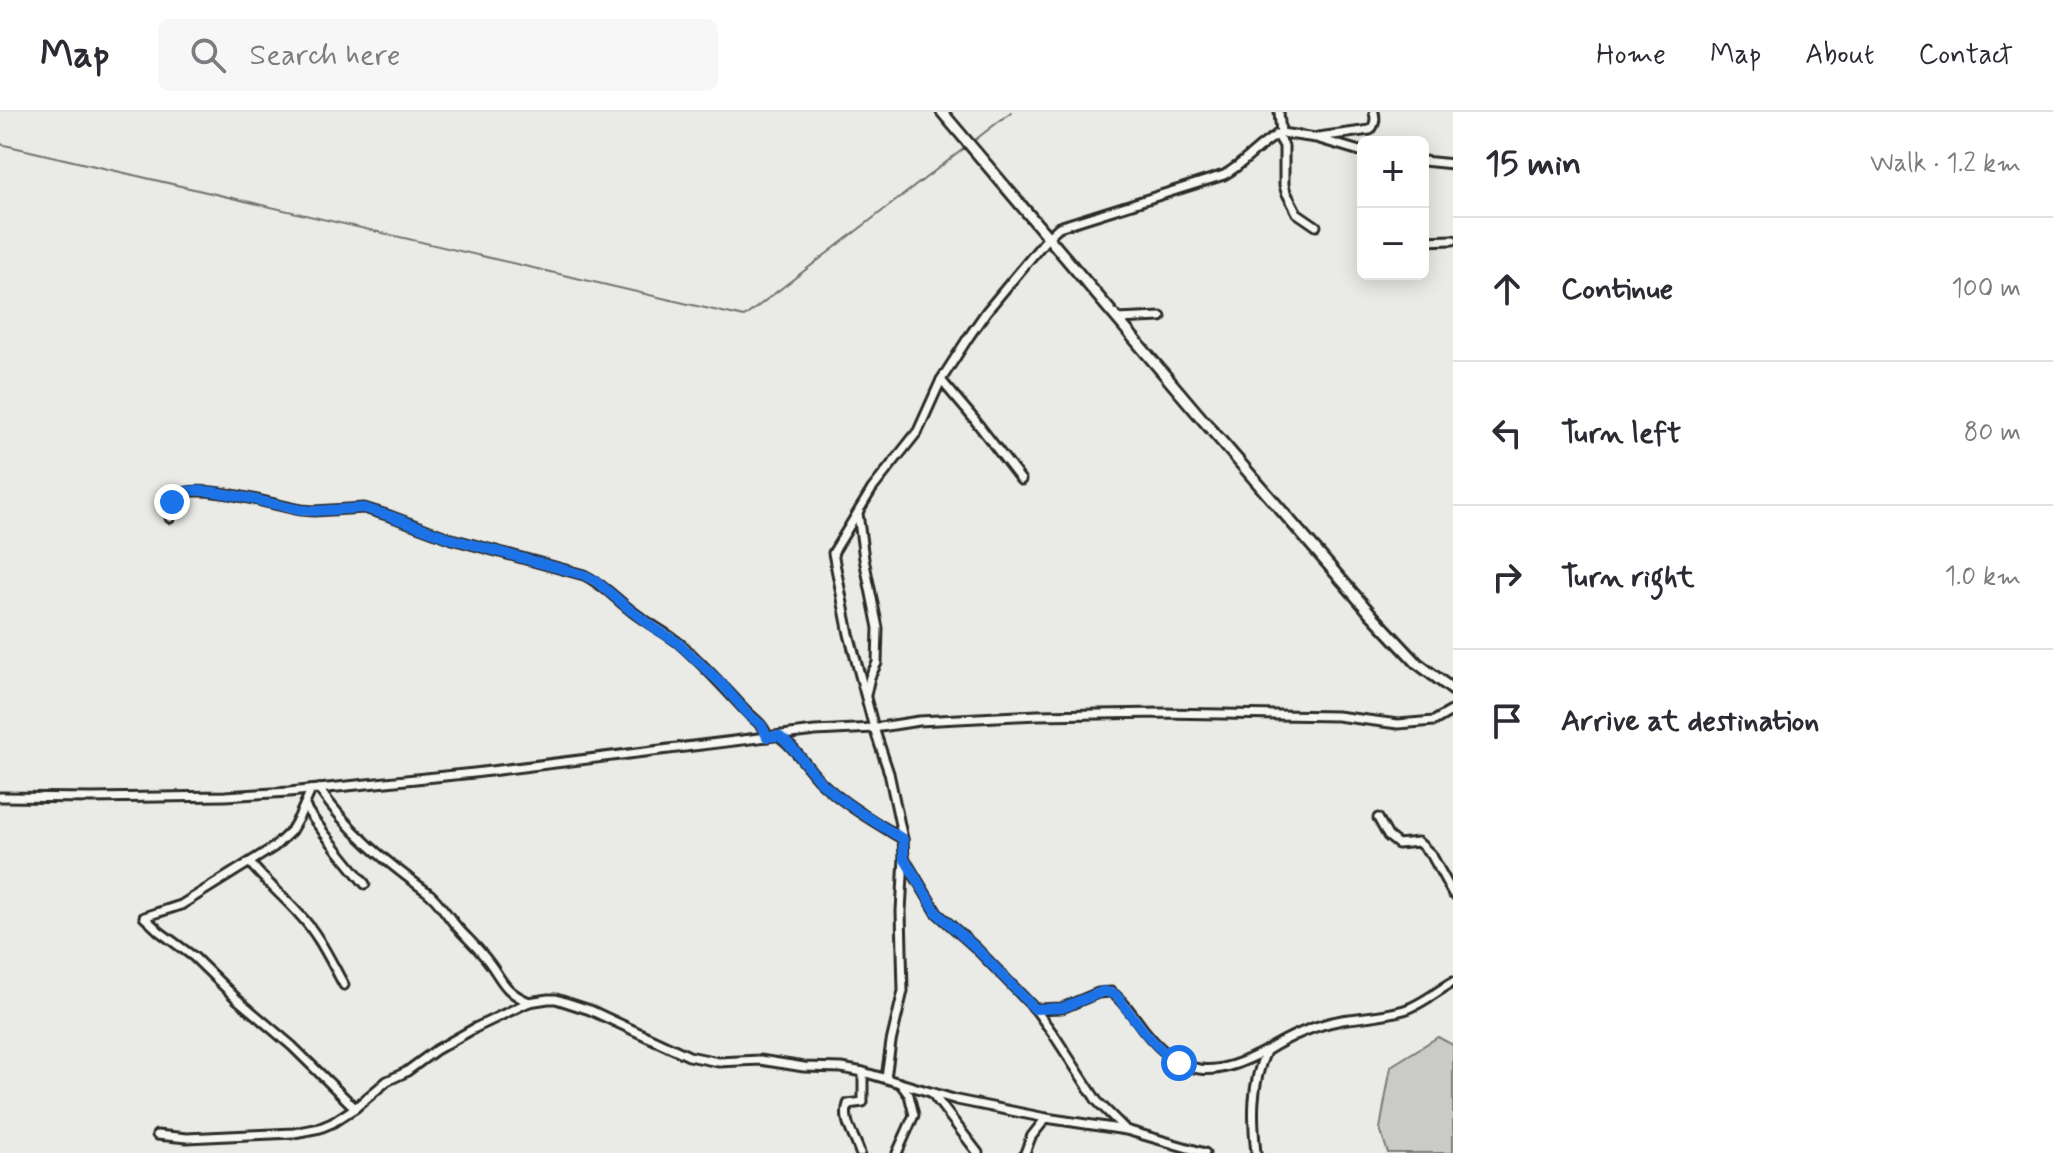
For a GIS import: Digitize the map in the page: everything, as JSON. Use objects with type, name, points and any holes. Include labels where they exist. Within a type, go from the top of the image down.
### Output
[{"type":"street","points":[[942,112],[1371,614],[1417,663],[1453,690]]},
{"type":"street","points":[[1279,112],[1286,192],[1297,213],[1316,226]]},
{"type":"street","points":[[1316,138],[1370,130],[1374,126],[1374,112]]},
{"type":"street","points":[[886,1078],[903,991],[903,839],[889,773],[849,634],[833,553],[872,489],[918,431],[941,380],[986,312],[1059,227],[1224,175],[1279,134],[1316,138],[1357,150]]},
{"type":"street","points":[[1429,162],[1453,164]]},
{"type":"street","points":[[1429,241],[1453,240]]},
{"type":"street","points":[[1117,319],[1161,317]]},
{"type":"street","points":[[941,380],[1021,480]]},
{"type":"street","points":[[170,518],[175,496],[190,491],[227,494],[302,510],[364,508],[452,539],[584,575],[677,642],[762,726],[767,737]]},
{"type":"street","points":[[858,513],[878,628],[877,663],[866,697]]},
{"type":"street","points":[[0,797],[225,796],[315,790],[919,721],[1161,713],[1337,716],[1398,724],[1434,721],[1453,710]]},
{"type":"street","points":[[779,736],[838,797],[903,839]]},
{"type":"street","points":[[315,790],[291,831],[282,840],[181,905],[144,917],[194,957],[355,1108]]},
{"type":"street","points":[[315,790],[367,845],[436,900],[487,959],[511,993],[529,1002]]},
{"type":"street","points":[[305,806],[312,820],[365,884]]},
{"type":"street","points":[[1378,818],[1388,836],[1398,844],[1418,842],[1431,854],[1453,894]]},
{"type":"street","points":[[904,858],[937,913],[1035,1009],[1097,1101],[1126,1130]]},
{"type":"street","points":[[250,863],[316,935],[344,985]]},
{"type":"street","points":[[1035,1009],[1062,1008],[1098,993],[1111,992],[1170,1058],[1188,1067],[1209,1070],[1234,1066],[1320,1026],[1407,1009],[1453,982]]},
{"type":"street","points":[[157,1135],[187,1138],[294,1133],[320,1128],[355,1108],[387,1081],[475,1028],[529,1002],[556,999],[590,1010],[701,1059],[718,1062],[760,1060],[804,1067],[842,1068],[957,1100],[1126,1130],[1205,1153]]},
{"type":"street","points":[[1256,1153],[1254,1088],[1266,1051]]},
{"type":"street","points":[[860,1153],[848,1127],[846,1109],[848,1104],[863,1102],[863,1072]]},
{"type":"street","points":[[897,1153],[914,1115],[909,1095],[899,1082]]},
{"type":"street","points":[[930,1091],[978,1153]]},
{"type":"street","points":[[1025,1153],[1031,1137],[1046,1118]]},
{"type":"shaded area","points":[[1438,1037],[1453,1045],[1453,1153],[1388,1153],[1380,1129],[1391,1066]]},
{"type":"waterway","points":[[971,143],[1011,112]]},
{"type":"waterway","points":[[0,144],[744,317],[966,147]]},
{"type":"route","points":[[172,502],[181,492],[202,491],[302,510],[364,508],[452,539],[569,570],[596,581],[630,610],[677,642],[762,726],[767,737],[779,736],[790,744],[838,797],[903,839],[904,858],[937,913],[995,966],[1035,1009],[1062,1008],[1104,991],[1111,992],[1149,1037],[1179,1063]]}]
